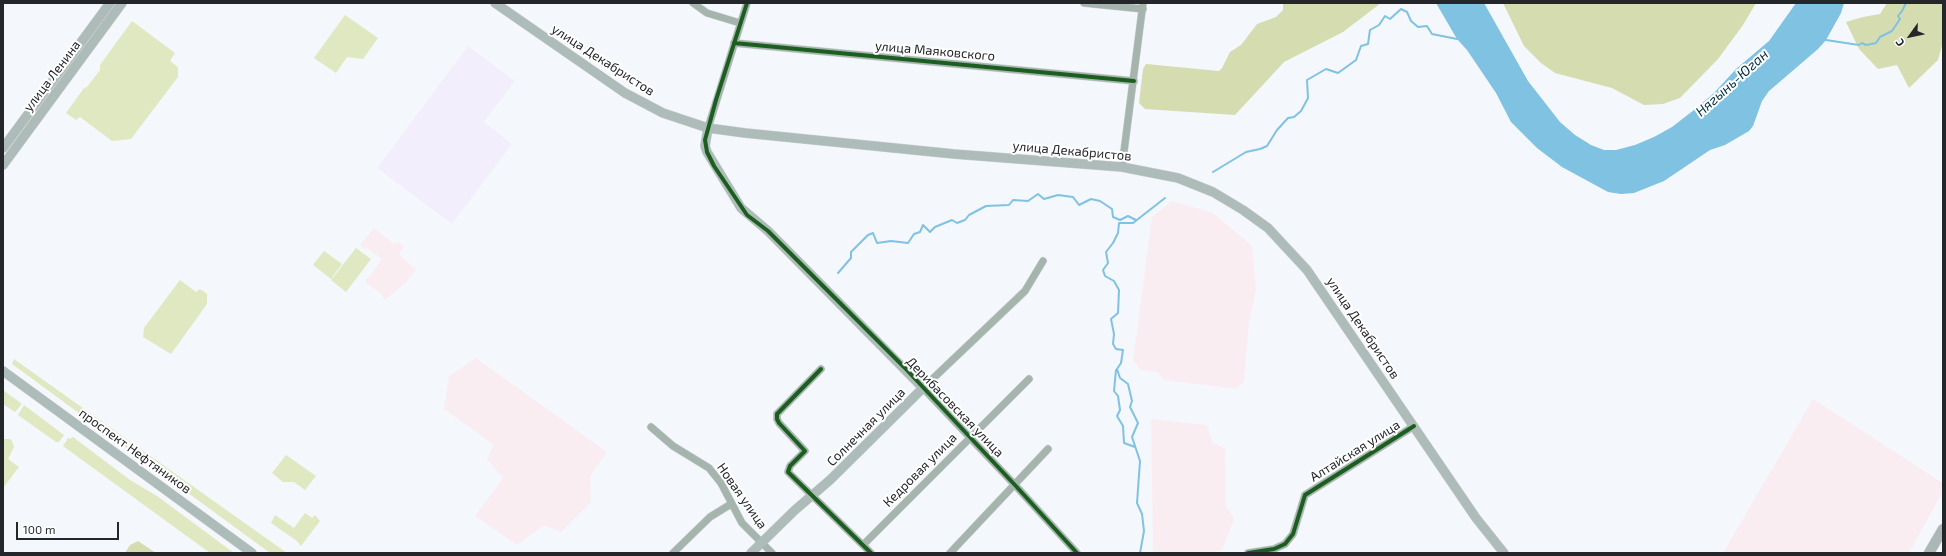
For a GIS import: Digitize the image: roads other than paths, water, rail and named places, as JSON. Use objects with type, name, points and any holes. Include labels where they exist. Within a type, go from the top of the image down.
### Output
[{"type":"main road","name":"улица Ленина","points":[[3,148],[110,3]]},
{"type":"main road","name":"улица Ленина","points":[[3,165],[122,3]]},
{"type":"main road","name":"улица Декабристов","points":[[495,3],[625,94],[663,113],[708,128],[954,154],[1122,167],[1161,174],[1199,185],[1243,210],[1268,228],[1295,256],[1319,285],[1476,518],[1504,553]]},
{"type":"main road","points":[[23,121],[31,127]]},
{"type":"main road","name":"Дерибасовская улица","points":[[708,128],[705,146],[707,152],[741,208],[768,231],[923,388]]},
{"type":"main road","name":"проспект Нефтяников","points":[[3,371],[252,553]]},
{"type":"main road","name":"Солнечная улица","points":[[751,553],[830,480],[923,388]]},
{"type":"main road","points":[[1929,553],[1943,529]]},
{"type":"street","points":[[693,3],[707,13],[740,23]]},
{"type":"street","points":[[708,128],[746,3]]},
{"type":"street","points":[[1084,3],[1143,6],[1122,167]]},
{"type":"street","name":"улица Маяковского","points":[[734,43],[1134,81]]},
{"type":"street","name":"Солнечная улица","points":[[923,388],[1025,291],[1043,261]]},
{"type":"street","points":[[821,369],[777,416],[779,423],[805,452],[790,466],[788,472],[871,553]]},
{"type":"street","name":"Кедровая улица","points":[[863,545],[1029,379]]},
{"type":"street","name":"Дерибасовская улица","points":[[923,388],[1077,553]]},
{"type":"street","name":"Алтайская улица","points":[[1248,553],[1274,549],[1285,544],[1293,534],[1304,495],[1414,426]]},
{"type":"street","name":"Новая улица","points":[[651,427],[673,446],[709,468],[721,483],[742,523],[772,553]]},
{"type":"street","points":[[950,553],[1048,449]]},
{"type":"street","points":[[673,553],[710,517],[732,504]]},
{"type":"water","name":"Нягынь-Юган","points":[[1436,3],[1484,3],[1528,81],[1560,122],[1575,135],[1591,145],[1604,150],[1616,150],[1635,145],[1654,137],[1672,127],[1694,110],[1714,93],[1736,69],[1769,41],[1796,3],[1844,3],[1841,13],[1826,40],[1818,49],[1769,91],[1762,101],[1753,126],[1749,131],[1725,145],[1710,150],[1664,181],[1634,193],[1621,194],[1608,192],[1562,167],[1537,148],[1511,122],[1496,93],[1467,50],[1457,39]]},
{"type":"waterway","points":[[1826,40],[1859,45],[1862,43],[1866,45],[1876,43],[1880,37],[1892,31],[1900,19],[1898,16],[1906,3]]},
{"type":"waterway","points":[[1213,172],[1246,152],[1267,146],[1277,130],[1288,118],[1294,117],[1301,111],[1308,98],[1307,80],[1326,69],[1338,73],[1356,60],[1361,46],[1368,44],[1370,30],[1379,25],[1385,16],[1390,19],[1401,9],[1407,12],[1411,21],[1418,27],[1427,26],[1432,34],[1457,39]]},
{"type":"waterway","points":[[838,273],[851,258],[851,252],[868,235],[873,233],[877,243],[891,241],[908,243],[914,234],[920,232],[923,225],[930,232],[935,227],[952,220],[957,223],[965,220],[969,215],[986,206],[1009,205],[1013,200],[1028,201],[1038,194],[1044,199],[1058,195],[1073,197],[1079,205],[1091,199],[1100,201],[1112,209],[1113,217],[1120,220],[1128,216],[1136,220]]},
{"type":"waterway","points":[[1140,553],[1144,531],[1142,514],[1137,503],[1140,461],[1132,437],[1138,423],[1130,407],[1132,401],[1128,384],[1120,378],[1117,369],[1121,363],[1123,350],[1116,349],[1113,344],[1114,334],[1111,319],[1118,313],[1119,290],[1114,281],[1105,276],[1103,270],[1108,263],[1106,252],[1118,233],[1119,223],[1133,223],[1165,198]]},
{"type":"waterway","points":[[1116,370],[1114,391],[1118,396],[1120,410],[1117,416],[1123,426],[1124,443],[1135,447]]}]
